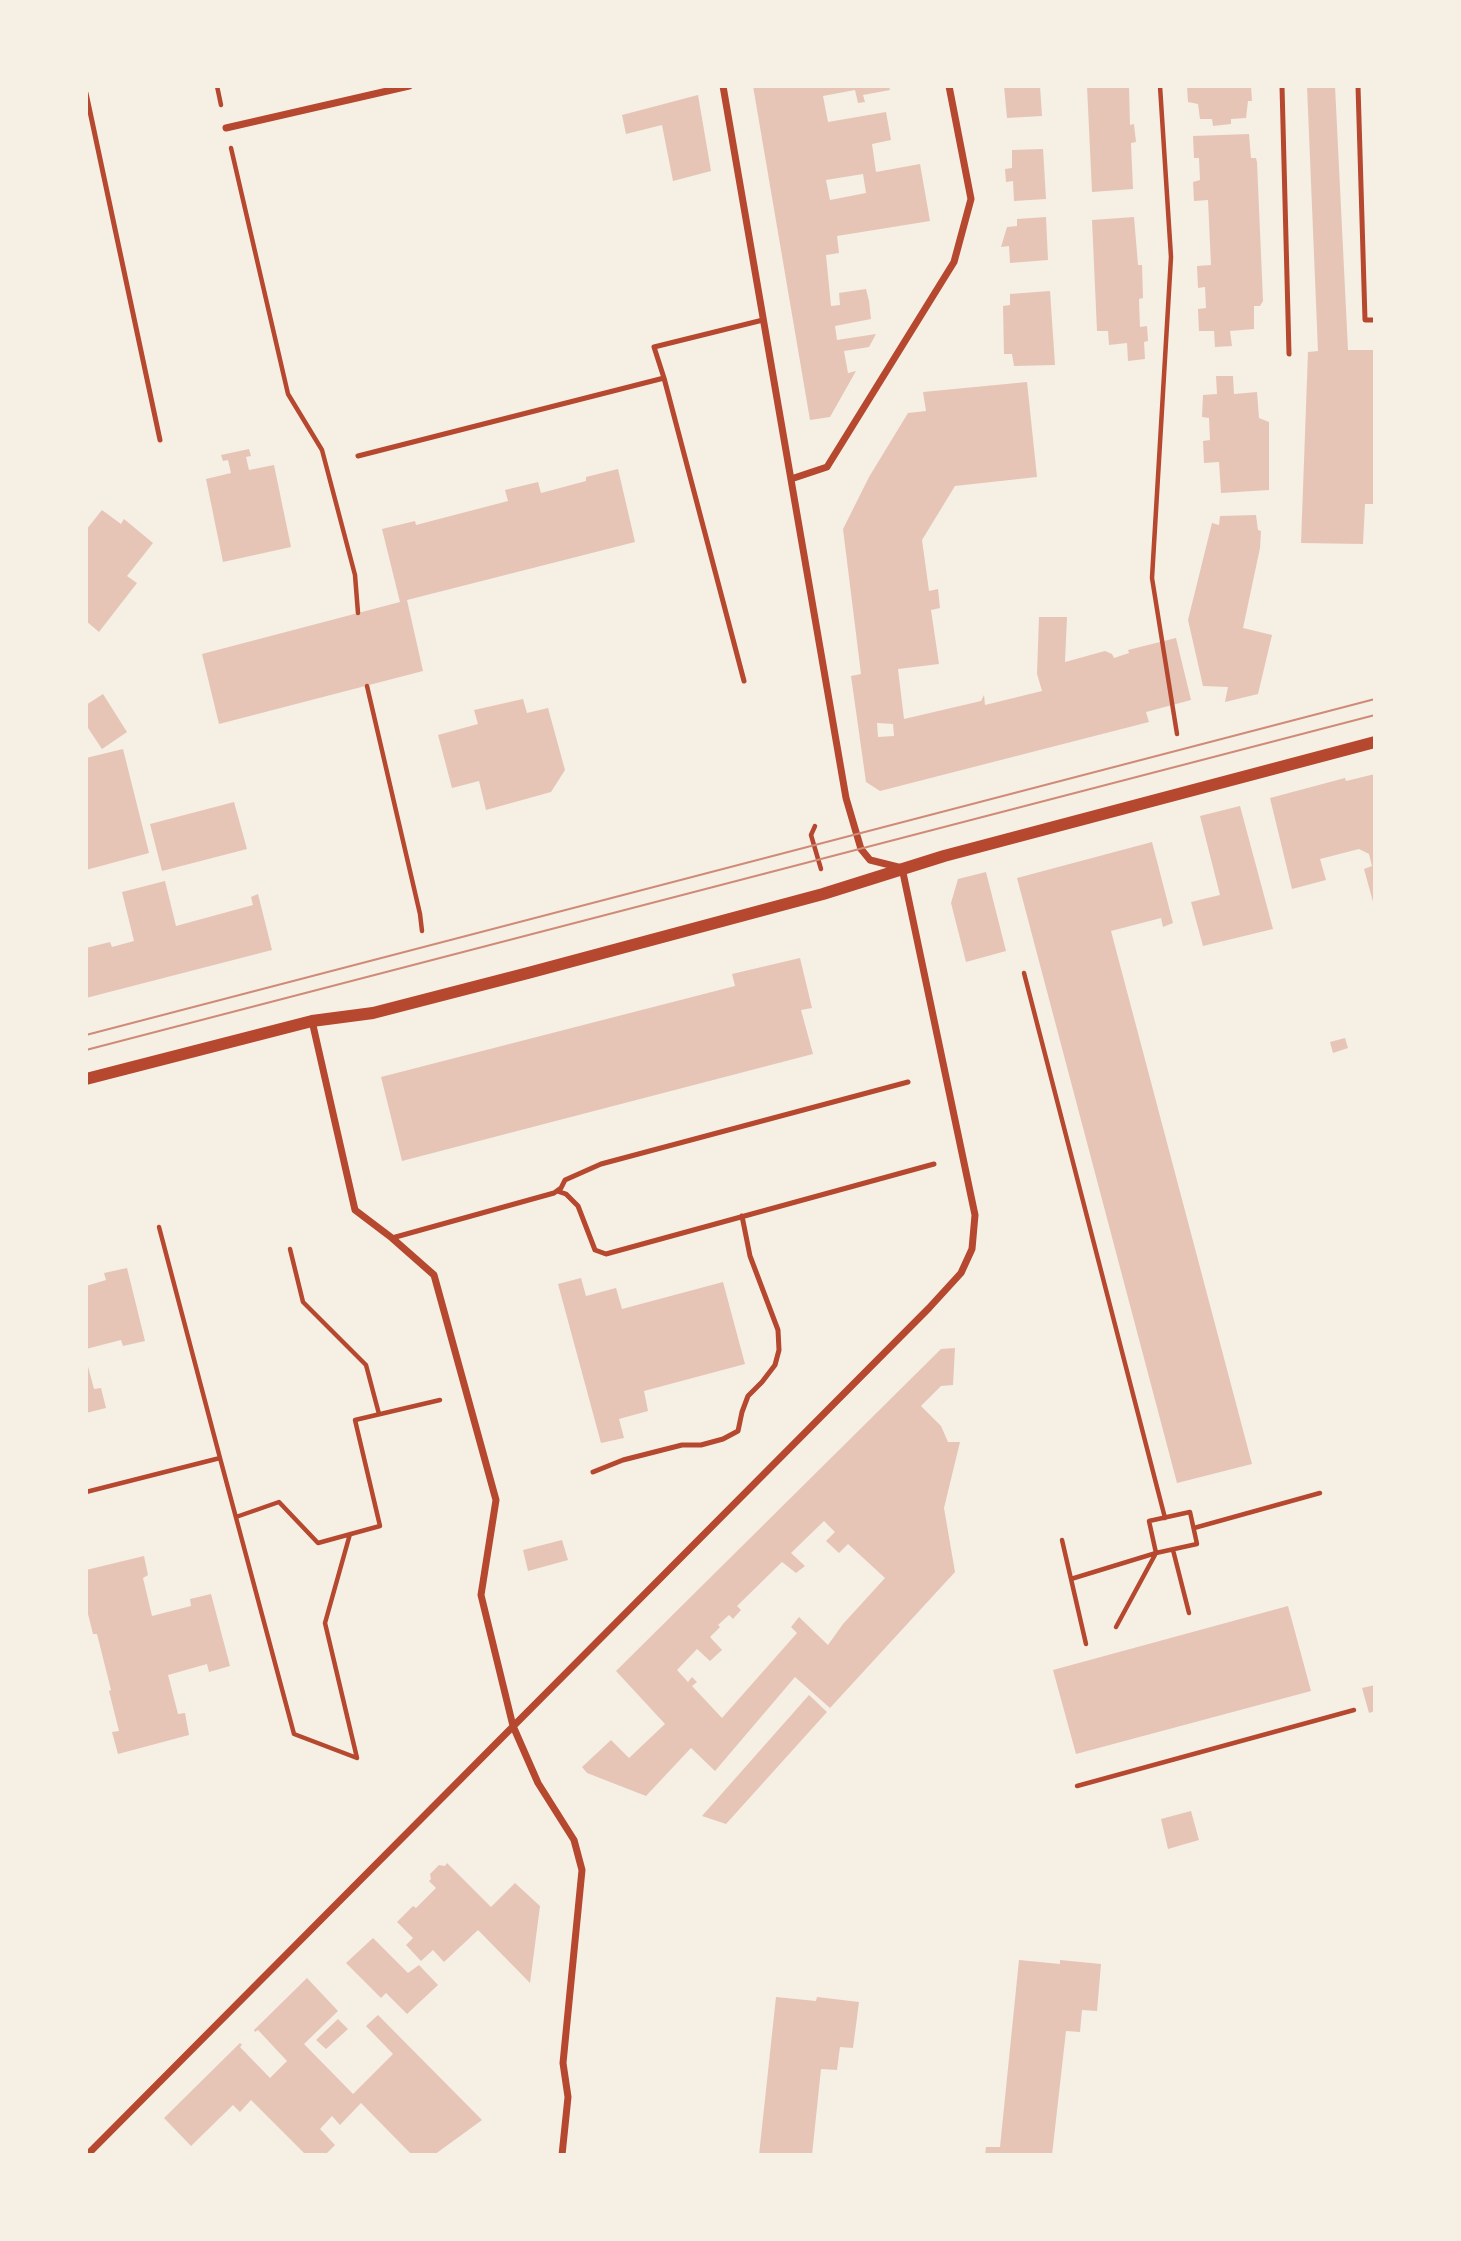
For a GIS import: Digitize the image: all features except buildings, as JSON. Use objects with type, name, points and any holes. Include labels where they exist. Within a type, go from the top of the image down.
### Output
[{"type":"street","points":[[226,128],[409,86]]},
{"type":"street","points":[[723,86],[846,799],[861,849],[870,860],[902,868]]},
{"type":"street","points":[[791,479],[827,467],[954,262],[971,199],[949,86]]},
{"type":"street","points":[[86,1079],[313,1021],[373,1013],[1375,742]]},
{"type":"street","points":[[87,2155],[961,1273],[972,1249],[975,1215],[902,868]]},
{"type":"street","points":[[313,1021],[355,1210],[434,1275],[496,1500],[481,1595],[513,1726],[538,1783],[574,1840],[582,1870],[563,2063],[568,2097],[562,2155]]},
{"type":"lane","points":[[1282,86],[1289,354]]},
{"type":"lane","points":[[1358,86],[1365,320],[1375,320]]},
{"type":"lane","points":[[86,93],[160,440]]},
{"type":"lane","points":[[744,681],[654,347],[763,320]]},
{"type":"lane","points":[[358,456],[664,378]]},
{"type":"lane","points":[[392,1238],[541,1197],[557,1191],[565,1180],[601,1164],[908,1082]]},
{"type":"lane","points":[[557,1191],[566,1194],[578,1206],[595,1250],[606,1254],[934,1164]]},
{"type":"lane","points":[[593,1472],[623,1460],[682,1445],[701,1445],[723,1439],[738,1431],[748,1396],[775,1365],[779,1350],[778,1330],[750,1256],[742,1216]]},
{"type":"path","points":[[217,86],[288,394],[322,450],[355,575],[358,613]]},
{"type":"path","points":[[1160,86],[1171,257],[1152,579],[1177,734]]},
{"type":"path","points":[[367,686],[422,931]]},
{"type":"path","points":[[816,826],[811,835],[828,892]]},
{"type":"path","points":[[1024,973],[1165,1518]]},
{"type":"path","points":[[159,1227],[294,1734],[357,1758],[325,1623],[351,1534]]},
{"type":"path","points":[[290,1249],[303,1302],[366,1365],[379,1414]]},
{"type":"path","points":[[236,1517],[279,1502],[318,1543],[380,1526],[355,1420],[440,1400]]},
{"type":"path","points":[[86,1492],[220,1458]]},
{"type":"path","points":[[1194,1528],[1321,1493]]},
{"type":"path","points":[[1071,1579],[1156,1553],[1197,1544],[1190,1513],[1149,1521],[1156,1553],[1116,1627]]},
{"type":"path","points":[[1062,1540],[1086,1644]]},
{"type":"path","points":[[1173,1550],[1189,1613]]},
{"type":"path","points":[[1077,1786],[1354,1710]]},
{"type":"tram line","points":[[86,1035],[1375,699]]},
{"type":"tram line","points":[[86,1050],[1375,715]]}]
